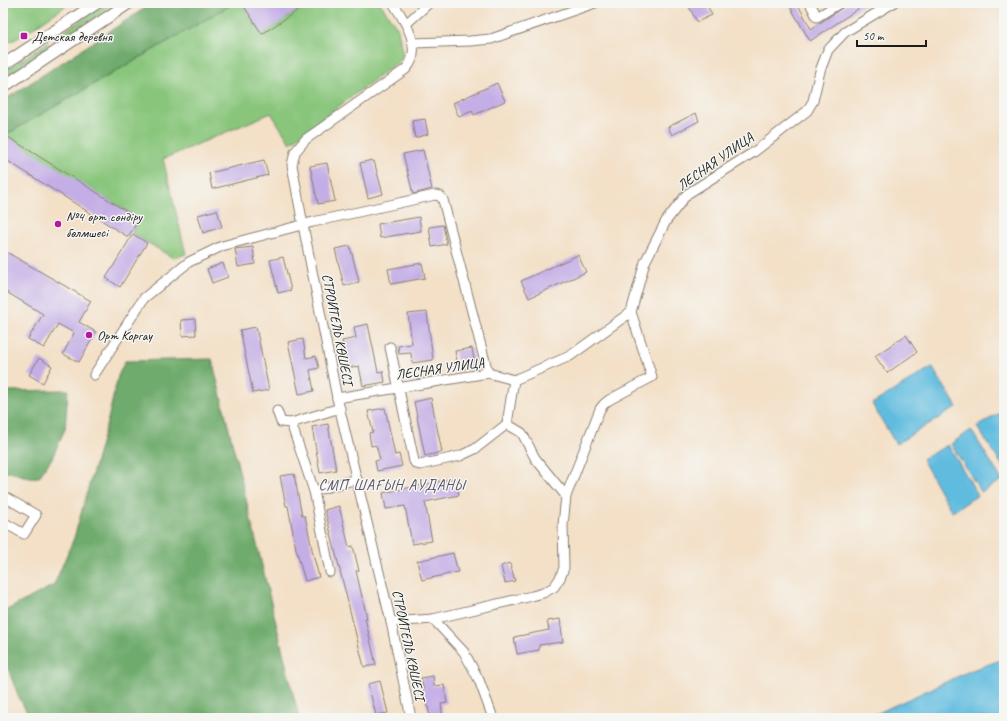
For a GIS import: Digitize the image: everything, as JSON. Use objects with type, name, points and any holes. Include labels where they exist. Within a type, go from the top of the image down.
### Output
[{"type":"main road","points":[[3,65],[97,3]]},
{"type":"main road","points":[[3,87],[129,3]]},
{"type":"street","name":"СТРОИТЕЛЬ КӨШЕСІ","points":[[393,3],[411,33],[413,43],[413,56],[411,63],[406,69],[306,139],[295,152],[292,165],[337,398],[391,622],[411,718]]},
{"type":"street","points":[[406,24],[429,3]]},
{"type":"street","points":[[413,43],[491,39],[595,3]]},
{"type":"street","points":[[810,3],[817,17],[840,3]]},
{"type":"street","name":"ЛЕСНАЯ УЛИЦА","points":[[631,312],[645,262],[666,221],[687,194],[754,152],[807,111],[813,102],[820,71],[828,50],[845,32],[893,3]]},
{"type":"street","points":[[94,375],[144,298],[189,262],[222,246],[303,225],[435,195],[440,196],[443,200],[450,222],[488,373]]},
{"type":"street","points":[[390,347],[414,461],[416,464],[420,465],[460,456],[475,449],[507,424],[514,380],[570,356],[631,312],[652,377],[609,400],[600,409],[566,496],[563,525],[564,568],[554,587],[543,593],[532,596],[433,619],[391,622]]},
{"type":"street","name":"ЛЕСНАЯ УЛИЦА","points":[[337,398],[488,373],[514,380]]},
{"type":"street","points":[[277,411],[281,422],[291,423],[340,408]]},
{"type":"street","points":[[291,423],[314,491],[330,572]]},
{"type":"street","points":[[507,424],[522,433],[535,458],[566,496]]},
{"type":"street","points":[[314,491],[357,479]]},
{"type":"street","points":[[3,496],[36,515],[24,534],[3,522]]},
{"type":"street","points":[[433,619],[464,652],[479,680],[493,718]]},
{"type":"green space","points":[[3,3],[70,3],[18,38],[3,45]]},
{"type":"green space","points":[[107,3],[117,3],[56,42],[54,38]]},
{"type":"green space","points":[[153,3],[230,3],[231,5],[3,136],[3,101]]},
{"type":"green space","points":[[230,3],[242,3],[262,33],[309,3],[380,3],[398,29],[403,58],[290,143],[271,113],[163,159],[186,254],[173,258],[132,233],[139,219],[4,136],[231,5]]},
{"type":"green space","points":[[47,43],[50,46],[3,78],[3,72]]},
{"type":"green space","points":[[212,359],[299,718],[30,718],[18,695],[3,656],[3,612],[54,585],[74,538],[108,419],[118,376],[125,361]]},
{"type":"green space","points":[[68,390],[65,429],[52,458],[39,477],[29,477],[3,471],[3,391]]},
{"type":"water","points":[[932,367],[957,407],[896,444],[872,404]]},
{"type":"water","points":[[999,413],[1004,422],[1004,468],[977,427]]},
{"type":"water","points":[[971,430],[1002,480],[981,492],[951,444]]},
{"type":"water","points":[[948,445],[978,495],[952,512],[922,459]]},
{"type":"water","points":[[1004,659],[1004,718],[867,718],[972,670]]},
{"type":"building","points":[[242,3],[309,3],[262,34]]},
{"type":"building","points":[[687,3],[706,3],[712,15],[697,22]]},
{"type":"building","points":[[788,3],[797,3],[811,29],[849,3],[867,3],[810,41]]},
{"type":"building","points":[[497,83],[505,101],[474,115],[472,111],[459,117],[453,103]]},
{"type":"building","points":[[696,113],[699,121],[672,135],[668,127]]},
{"type":"building","points":[[425,119],[428,134],[415,138],[412,121]]},
{"type":"building","points":[[8,137],[139,219],[128,237],[3,158],[3,145]]},
{"type":"building","points":[[423,150],[432,189],[413,194],[403,154]]},
{"type":"building","points":[[264,160],[268,175],[212,189],[209,173]]},
{"type":"building","points":[[372,160],[372,162],[374,161],[383,194],[368,198],[360,163]]},
{"type":"building","points":[[327,163],[335,201],[318,204],[310,166]]},
{"type":"building","points":[[217,210],[222,227],[203,233],[198,215]]},
{"type":"building","points":[[419,217],[421,231],[380,238],[378,224]]},
{"type":"building","points":[[443,225],[447,244],[432,247],[429,227]]},
{"type":"building","points":[[133,234],[147,243],[120,287],[106,278]]},
{"type":"building","points":[[350,246],[359,282],[344,286],[335,249]]},
{"type":"building","points":[[253,247],[255,264],[238,267],[235,249]]},
{"type":"building","points":[[3,250],[91,301],[79,322],[96,332],[79,362],[63,354],[74,333],[58,324],[44,348],[28,339],[43,314],[3,290]]},
{"type":"building","points":[[578,255],[586,272],[529,298],[521,281]]},
{"type":"building","points":[[283,257],[291,290],[278,293],[270,260]]},
{"type":"building","points":[[223,263],[228,277],[212,283],[207,269]]},
{"type":"building","points":[[422,263],[425,278],[391,284],[388,269]]},
{"type":"building","points":[[427,312],[433,360],[412,363],[411,353],[399,354],[398,346],[412,344],[408,314]]},
{"type":"building","points":[[195,319],[196,335],[182,336],[181,320]]},
{"type":"building","points":[[368,324],[378,372],[383,371],[385,382],[363,386],[359,366],[348,368],[342,341],[356,338],[354,327]]},
{"type":"building","points":[[256,327],[269,390],[253,393],[240,330]]},
{"type":"building","points":[[906,335],[917,352],[887,373],[875,356]]},
{"type":"building","points":[[303,339],[306,358],[316,356],[319,368],[310,370],[314,391],[299,394],[288,342]]},
{"type":"building","points":[[472,348],[475,366],[459,370],[455,351]]},
{"type":"building","points":[[39,358],[52,366],[43,383],[29,375]]},
{"type":"building","points":[[431,398],[442,452],[425,456],[414,402]]},
{"type":"building","points":[[385,408],[395,455],[399,454],[402,466],[377,471],[375,461],[380,460],[376,445],[371,446],[369,433],[373,432],[368,411]]},
{"type":"building","points":[[328,424],[336,470],[320,473],[312,427]]},
{"type":"building","points":[[294,474],[302,516],[305,516],[319,577],[305,581],[296,549],[288,506],[286,506],[280,476]]},
{"type":"building","points":[[456,478],[459,495],[425,502],[432,541],[412,544],[405,506],[386,509],[383,493]]},
{"type":"building","points":[[339,506],[349,547],[353,546],[359,571],[356,571],[376,665],[364,667],[325,510]]},
{"type":"building","points":[[453,553],[458,572],[422,580],[417,561]]},
{"type":"building","points":[[510,563],[515,581],[505,583],[501,566]]},
{"type":"building","points":[[560,619],[563,642],[539,645],[539,650],[517,654],[514,637],[549,630],[547,621]]},
{"type":"building","points":[[433,676],[434,686],[444,685],[447,703],[441,704],[443,718],[430,718],[427,707],[421,678]]},
{"type":"building","points":[[380,681],[388,713],[376,715],[368,684]]},
{"type":"place","name":"Детская деревня","points":[[24,36]]},
{"type":"place","name":"№4 өрт сөндіру бөлмшесі","points":[[58,224]]},
{"type":"place","name":"Орт Коргау","points":[[89,335]]},
{"type":"district","name":"СМП ШАҒЫН АУДАНЫ","points":[[392,485]]}]
